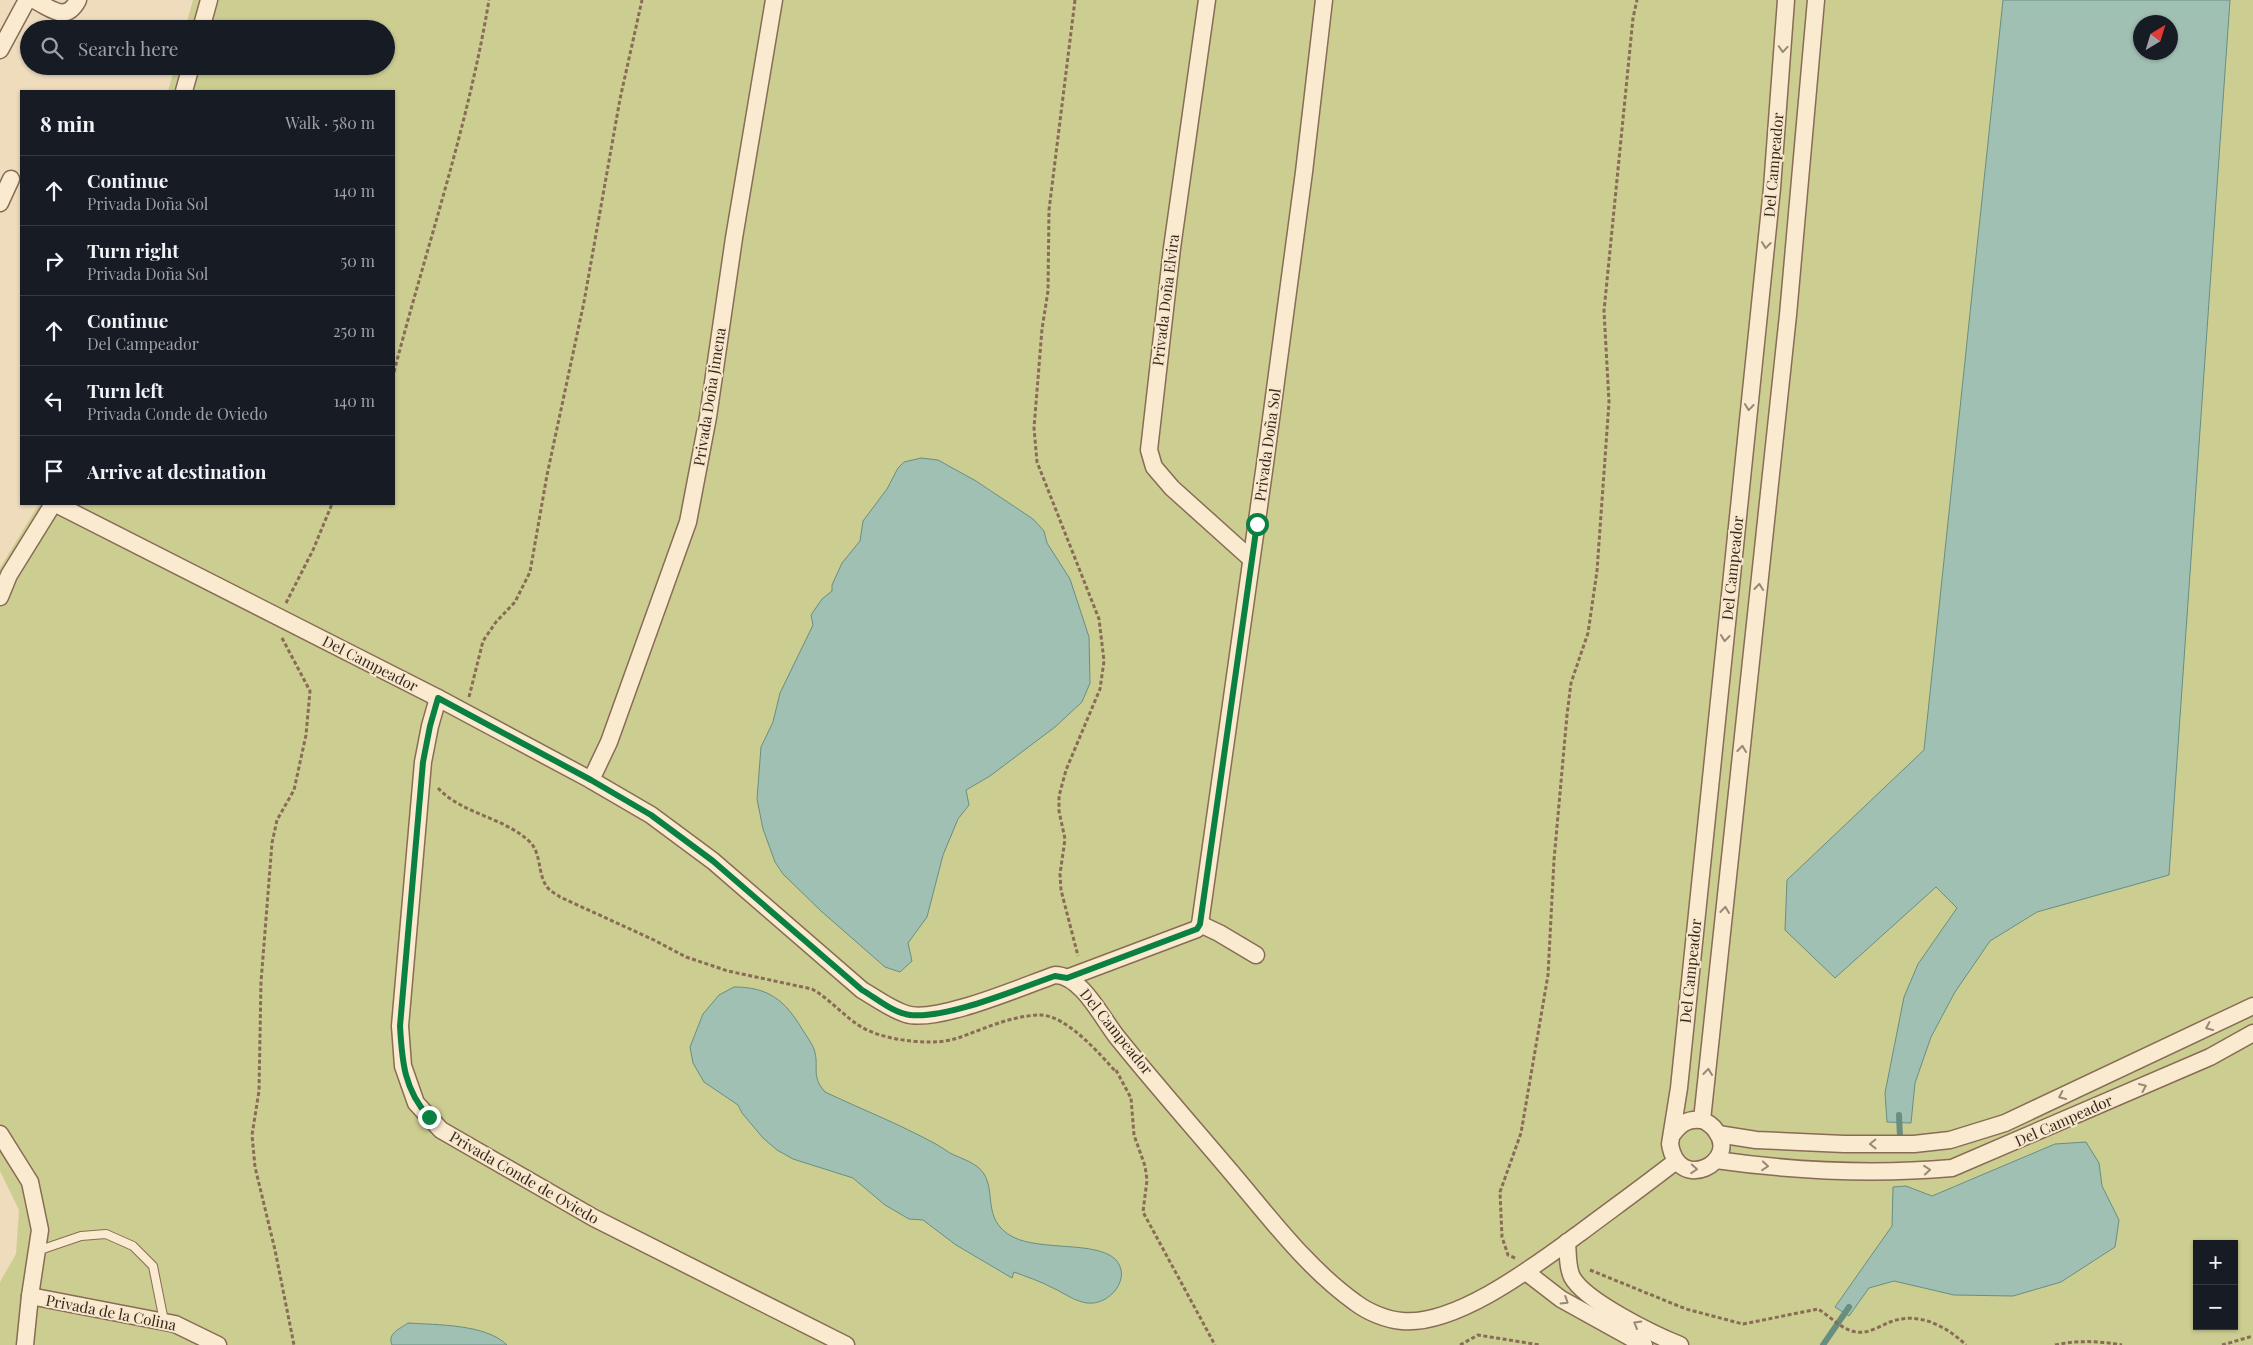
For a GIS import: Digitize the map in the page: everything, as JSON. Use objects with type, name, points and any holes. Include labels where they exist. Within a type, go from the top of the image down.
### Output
[{"type":"street","points":[[0,50],[27,0]]},
{"type":"street","points":[[34,0],[60,13],[66,13],[73,9],[78,0]]},
{"type":"street","points":[[203,20],[208,0]]},
{"type":"street","name":"Privada Doña Jimena","points":[[591,780],[609,742],[688,522],[704,442],[734,238],[774,0]]},
{"type":"street","name":"Privada Doña Elvira","points":[[1207,0],[1172,248],[1149,450],[1154,467],[1172,488],[1251,559]]},
{"type":"street","name":"Privada Doña Sol","points":[[1200,924],[1303,182],[1324,0]]},
{"type":"street","name":"Del Campeador","points":[[57,505],[438,698],[591,780],[651,815],[705,855],[862,990],[908,1015],[945,1012],[1055,976],[1067,978],[1081,988],[1118,1038],[1288,1239],[1336,1288],[1358,1305],[1384,1317],[1402,1322],[1428,1319],[1469,1305],[1526,1272],[1676,1161],[1671,1153],[1670,1144],[1679,1088],[1772,188],[1786,0]]},
{"type":"street","name":"Del Campeador","points":[[1702,1120],[1770,490],[1800,192],[1816,0]]},
{"type":"street","points":[[184,90],[188,75]]},
{"type":"street","points":[[0,203],[11,179]]},
{"type":"street","points":[[1772,188],[1800,192]]},
{"type":"street","points":[[1741,484],[1770,490]]},
{"type":"street","points":[[0,597],[9,575],[54,505]]},
{"type":"street","name":"Privada Conde de Oviedo","points":[[438,698],[423,762],[400,1026],[402,1066],[416,1103],[442,1130],[594,1218],[846,1345]]},
{"type":"street","points":[[1710,783],[1738,786]]},
{"type":"street","points":[[1067,978],[1197,929],[1200,924],[1256,955]]},
{"type":"street","name":"Del Campeador","points":[[1718,1134],[1756,1140],[1844,1144],[1914,1144],[1950,1140],[2004,1123],[2253,1006]]},
{"type":"street","name":"Del Campeador","points":[[1716,1160],[1765,1167],[1848,1170],[1907,1172],[1952,1168],[2210,1058],[2253,1033]]},
{"type":"street","points":[[1672,1135],[1679,1125],[1690,1120],[1702,1120],[1713,1126],[1721,1143],[1716,1160],[1710,1167],[1692,1170],[1683,1167],[1676,1161]]},
{"type":"street","name":"Privada de la Colina","points":[[0,1134],[30,1182],[40,1230],[25,1345]]},
{"type":"street","points":[[1567,1242],[1571,1275],[1578,1286],[1610,1309],[1658,1336],[1680,1345]]},
{"type":"street","points":[[1526,1272],[1561,1299],[1644,1345]]},
{"type":"street","name":"Privada de la Colina","points":[[30,1296],[176,1324],[218,1345]]},
{"type":"lane","points":[[37,1251],[82,1236],[106,1234],[132,1246],[153,1266],[164,1321]]},
{"type":"path","points":[[395,368],[413,298],[450,177],[489,0]]},
{"type":"path","points":[[465,713],[483,641],[496,622],[515,602],[530,572],[547,475],[584,302],[620,99],[642,0]]},
{"type":"path","points":[[1075,0],[1049,210],[1048,291],[1042,330],[1034,428],[1037,462],[1099,619],[1104,661],[1100,689],[1066,770],[1059,796],[1059,811],[1065,839],[1060,874],[1061,890],[1084,972]]},
{"type":"path","points":[[1541,1261],[1512,1257],[1506,1252],[1502,1237],[1500,1192],[1521,1133],[1548,975],[1554,860],[1567,715],[1572,683],[1588,633],[1597,571],[1609,402],[1604,311],[1633,18],[1637,0]]},
{"type":"path","points":[[294,1345],[277,1258],[255,1167],[252,1135],[259,1091],[262,982],[272,843],[277,820],[294,790],[306,736],[310,691],[284,644],[277,625],[277,617],[313,550],[332,505]]},
{"type":"path","points":[[438,788],[448,798],[517,830],[531,843],[539,858],[542,876],[548,888],[560,897],[654,940],[686,957],[728,971],[812,989],[862,1028],[891,1037],[930,1042],[965,1037],[980,1029],[1009,1021],[1043,1015],[1067,1024],[1093,1047],[1116,1072],[1131,1098],[1134,1135],[1145,1166],[1147,1180],[1143,1212],[1215,1345]]},
{"type":"path","points":[[1116,1072],[1118,1038]]},
{"type":"path","points":[[1569,1265],[1586,1268],[1686,1309],[1742,1324],[1818,1310],[1829,1315],[1847,1329],[1858,1333],[1906,1317],[1924,1320],[1943,1328],[1966,1345]]},
{"type":"path","points":[[1460,1345],[1478,1335],[1540,1345]]},
{"type":"path","points":[[2222,1345],[2253,1336]]},
{"type":"path","points":[[2055,1345],[2076,1341],[2122,1345]]},
{"type":"green space","points":[[193,0],[2253,0],[2253,1345],[0,1345],[0,1282],[16,1254],[19,1210],[0,1171],[0,568],[38,505],[395,505],[395,90],[168,90],[172,75],[395,75],[395,20],[187,20]]},
{"type":"shaded area","points":[[2003,0],[2230,0],[2169,875],[2037,912],[1990,941],[1955,992],[1931,1037],[1915,1083],[1911,1123],[1887,1122],[1885,1093],[1904,997],[1918,964],[1957,908],[1936,887],[1835,978],[1785,930],[1787,880],[1924,750]]},
{"type":"shaded area","points":[[921,458],[938,460],[976,481],[1033,519],[1044,531],[1047,543],[1070,579],[1089,637],[1090,683],[1082,702],[1055,727],[990,776],[966,790],[969,805],[958,819],[943,855],[927,917],[908,943],[912,961],[900,972],[885,967],[821,911],[783,874],[775,862],[763,829],[757,799],[761,747],[773,722],[780,693],[813,625],[811,615],[822,599],[832,591],[832,585],[842,563],[860,541],[863,521],[887,489],[898,468],[904,462]]},
{"type":"shaded area","points":[[734,987],[757,989],[774,997],[789,1010],[814,1049],[818,1081],[825,1092],[907,1129],[980,1169],[988,1185],[996,1221],[1003,1230],[1013,1237],[1038,1244],[1095,1250],[1106,1253],[1115,1259],[1120,1266],[1121,1274],[1120,1282],[1116,1289],[1104,1300],[1096,1303],[1087,1303],[1073,1299],[1043,1283],[1014,1272],[1012,1278],[956,1245],[923,1220],[909,1219],[885,1205],[853,1178],[793,1159],[777,1150],[763,1138],[742,1113],[738,1105],[704,1082],[693,1063],[690,1047],[703,1014],[719,995]]},
{"type":"shaded area","points":[[2086,1142],[2099,1163],[2102,1186],[2119,1220],[2115,1247],[2061,1282],[2013,1296],[1954,1295],[1894,1281],[1869,1288],[1849,1316],[1835,1307],[1892,1226],[1893,1187],[1906,1186],[1932,1196],[2055,1144]]},
{"type":"shaded area","points":[[408,1323],[447,1325],[474,1329],[498,1338],[507,1345],[392,1345],[391,1337],[393,1334]]},
{"type":"waterway","points":[[1899,1115],[1900,1137]]},
{"type":"waterway","points":[[1823,1345],[1849,1307]]},
{"type":"route","points":[[429,1117],[416,1103],[402,1066],[400,1026],[423,762],[438,698],[591,780],[651,815],[713,861],[862,990],[908,1015],[938,1014],[1055,976],[1067,978],[1197,929],[1202,917],[1257,524]]}]
